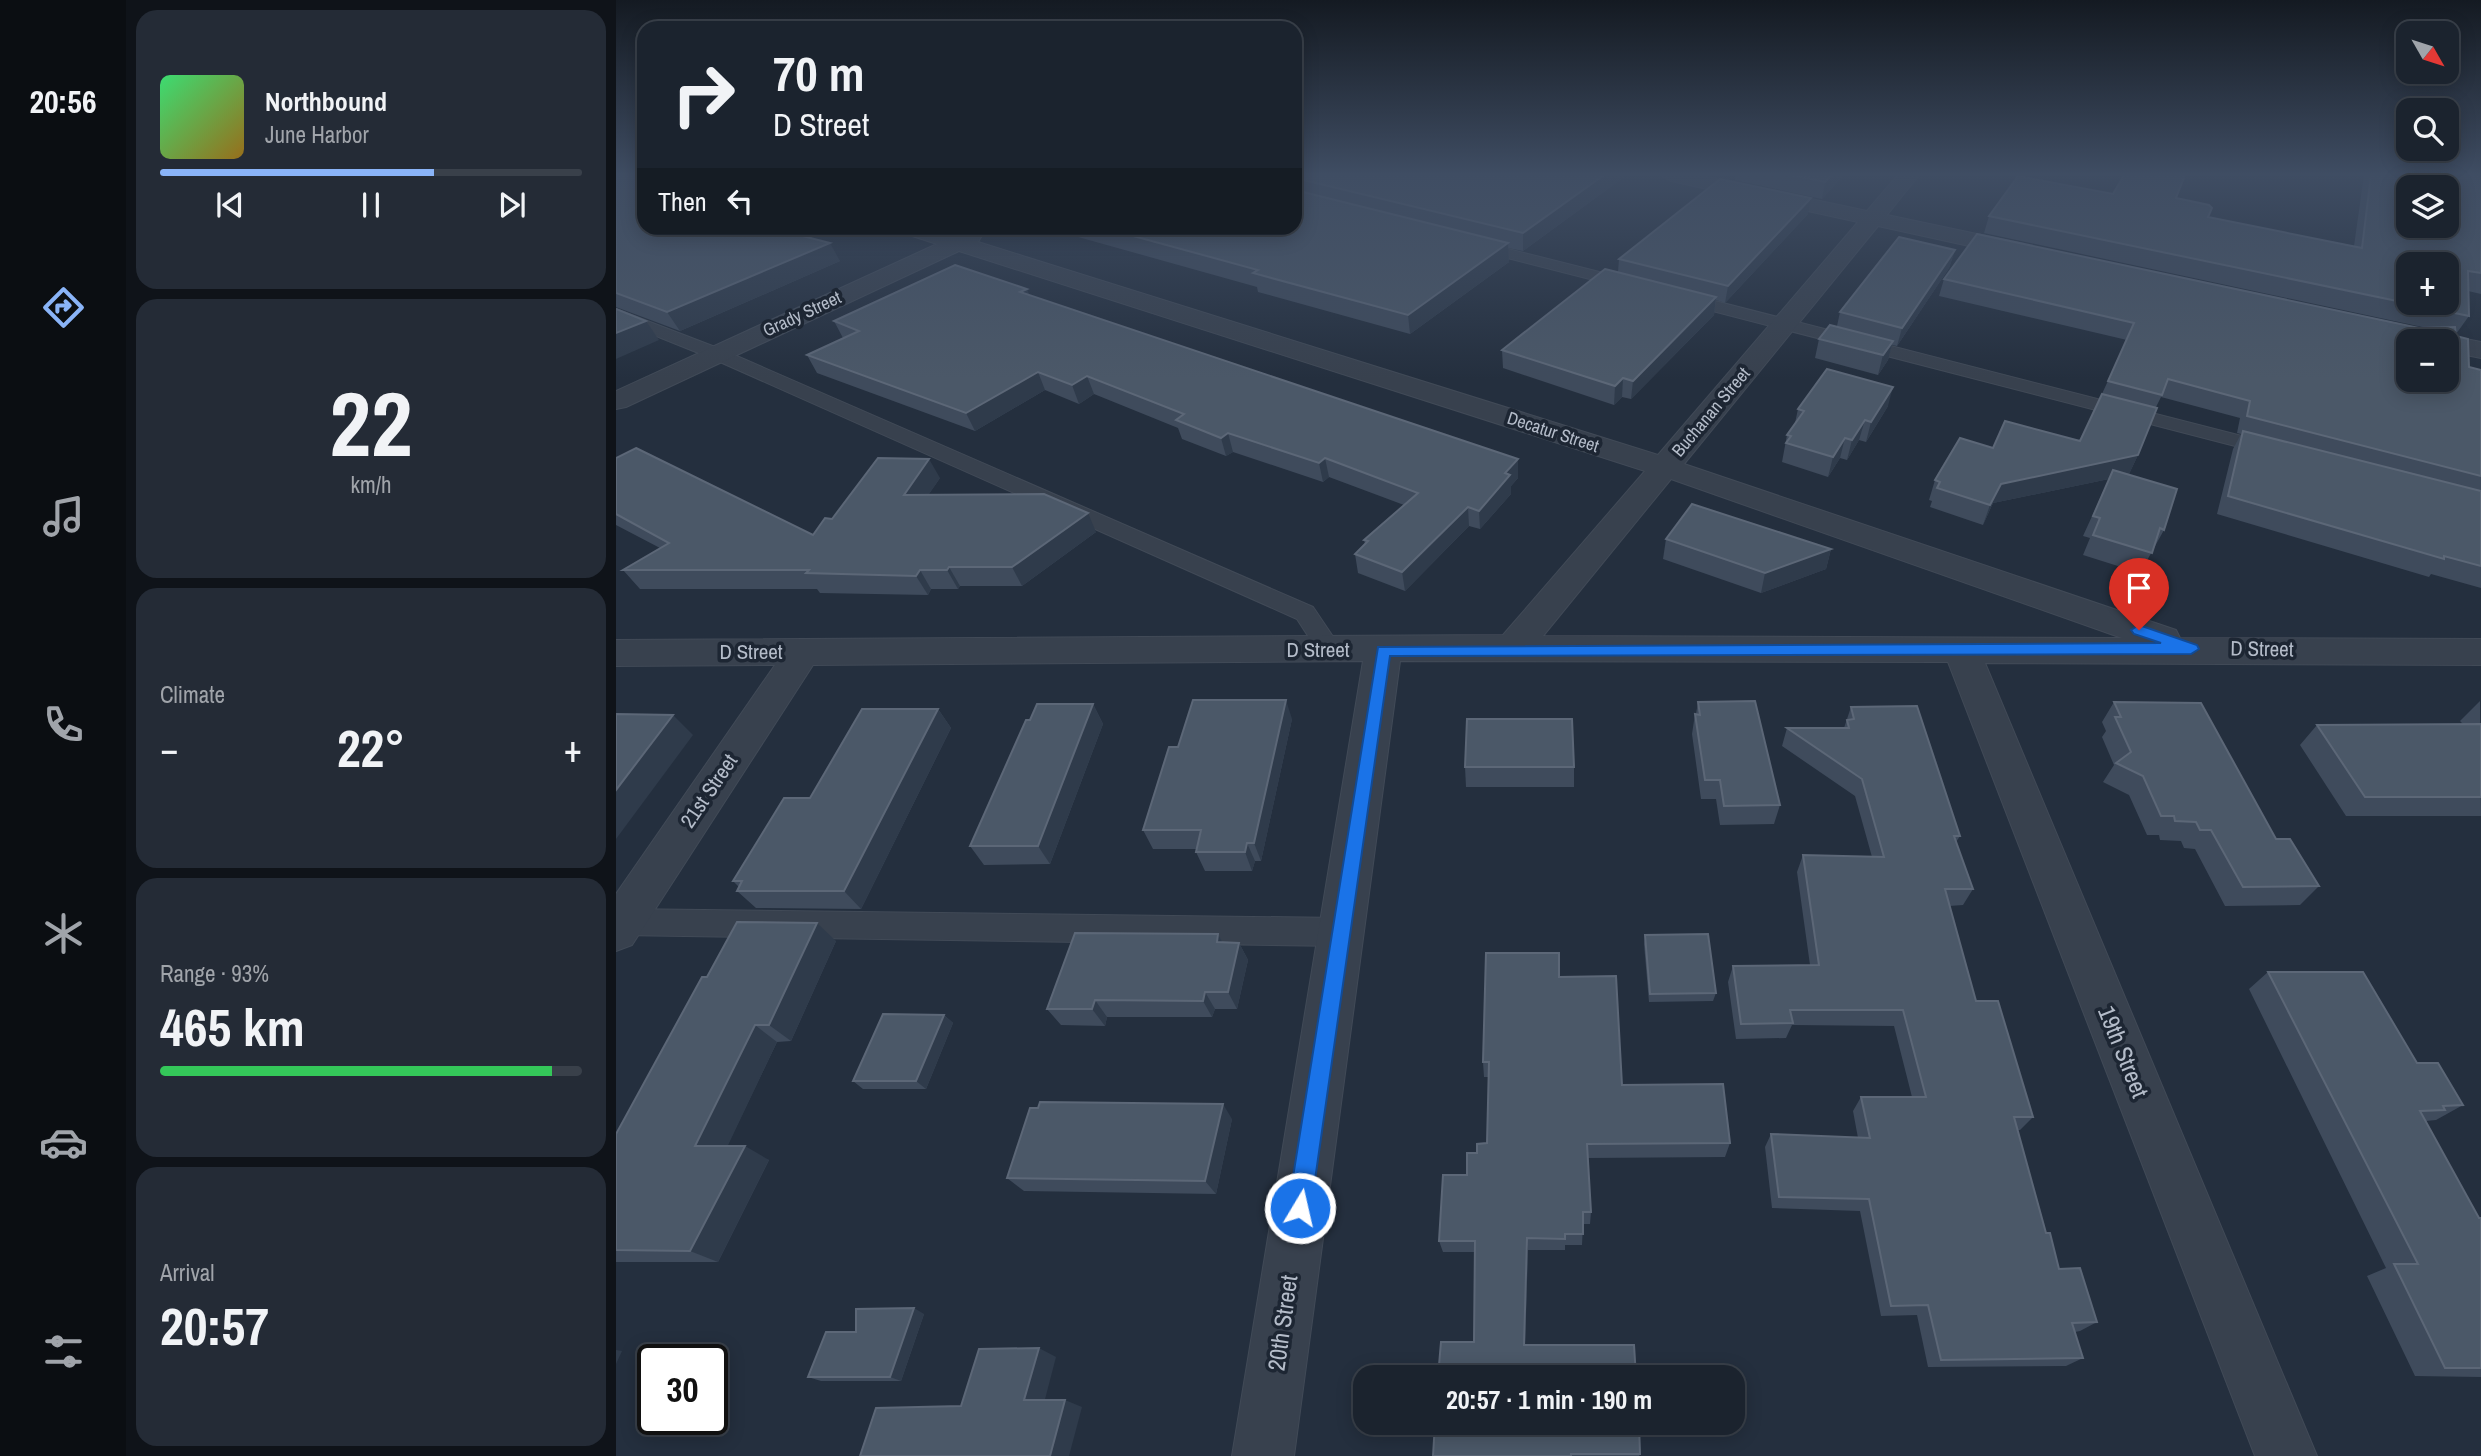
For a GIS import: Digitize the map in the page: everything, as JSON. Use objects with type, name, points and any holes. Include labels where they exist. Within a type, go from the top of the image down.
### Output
[{"type":"street","name":"Grady Street","points":[[616,401],[956,243]]},
{"type":"street","name":"Decatur Street","points":[[961,243],[1664,467],[2191,649]]},
{"type":"street","name":"Buchanan Street","points":[[1513,648],[1852,243]]},
{"type":"street","points":[[1988,243],[2048,256]]},
{"type":"street","points":[[2459,345],[2481,350]]},
{"type":"street","name":"D Street","points":[[616,653],[1383,651],[1513,648],[2481,652]]},
{"type":"street","name":"19th Street","points":[[1961,649],[2286,1456]]},
{"type":"street","name":"21st Street","points":[[619,927],[803,651]]},
{"type":"street","name":"20th Street","points":[[1263,1456],[1383,651]]},
{"type":"lane","points":[[1466,243],[2294,455]]},
{"type":"lane","points":[[616,314],[717,354],[1305,613],[1331,650]]},
{"type":"lane","points":[[619,927],[1341,932]]},
{"type":"building","points":[[616,243],[830,243],[667,312],[616,293]]},
{"type":"building","points":[[1159,243],[1508,243],[1408,315],[1253,273],[1258,270]]},
{"type":"building","points":[[1639,243],[1769,243],[1728,286],[1619,259]]},
{"type":"building","points":[[1894,243],[1925,243],[1955,250],[1902,328],[1840,312]]},
{"type":"building","points":[[1970,243],[2019,243],[2419,328],[2455,327],[2396,329],[2396,392],[2459,392],[2459,337],[2468,339],[2469,367],[2481,370],[2481,476],[2247,416],[2250,401],[2168,379],[2162,395],[2108,381],[2134,323],[1944,279]]},
{"type":"building","points":[[2118,243],[2337,243],[2362,248],[2363,243],[2481,243],[2481,273],[2468,271],[2469,316],[2459,314],[2459,252],[2396,252],[2396,301]]},
{"type":"building","points":[[955,265],[1027,289],[1020,292],[1518,459],[1505,473],[1510,475],[1479,511],[1468,507],[1402,572],[1355,554],[1368,541],[1364,540],[1418,493],[1325,458],[1319,463],[1228,433],[1221,438],[1176,420],[1184,414],[1087,376],[1072,385],[1038,372],[966,413],[807,355],[859,331],[834,321]]},
{"type":"building","points":[[1605,269],[1716,297],[1633,381],[1623,378],[1615,386],[1502,350]]},
{"type":"building","points":[[616,309],[646,321],[616,333]]},
{"type":"building","points":[[1830,325],[1893,341],[1883,355],[1819,339]]},
{"type":"building","points":[[1827,369],[1893,387],[1871,422],[1865,420],[1852,440],[1845,438],[1833,457],[1786,443],[1791,436],[1787,435],[1804,411],[1798,409]]},
{"type":"building","points":[[2102,394],[2157,408],[2138,455],[2001,484],[1990,505],[1937,488],[1940,482],[1935,480],[1960,438],[1993,448],[2005,421],[2080,441]]},
{"type":"building","points":[[2243,431],[2481,491],[2481,566],[2444,556],[2444,559],[2228,496]]},
{"type":"building","points":[[636,448],[813,535],[825,518],[832,519],[878,458],[929,459],[904,495],[1044,494],[1088,513],[1012,567],[949,567],[947,570],[920,570],[916,576],[806,573],[809,570],[623,570],[669,543],[616,514],[616,458]]},
{"type":"building","points":[[2113,470],[2177,489],[2164,530],[2160,528],[2152,553],[2093,535],[2100,518],[2093,516]]},
{"type":"building","points":[[1692,504],[1831,549],[1765,573],[1666,539]]},
{"type":"building","points":[[1193,700],[1286,700],[1254,843],[1247,843],[1245,852],[1196,852],[1201,830],[1143,830],[1169,747],[1178,747]]},
{"type":"building","points":[[1755,701],[1780,805],[1724,806],[1720,780],[1705,780],[1695,714],[1700,715],[1698,702]]},
{"type":"building","points":[[2114,702],[2201,703],[2276,839],[2290,839],[2319,886],[2243,887],[2211,830],[2200,830],[2196,822],[2175,821],[2174,816],[2161,816],[2143,776],[2116,763],[2131,752],[2115,717],[2121,717]]},
{"type":"building","points":[[1037,704],[1093,704],[1038,846],[970,846],[1026,720],[1030,720]]},
{"type":"building","points":[[1917,706],[1960,836],[1954,836],[1973,889],[1945,889],[1976,1001],[1998,1001],[2033,1117],[2014,1117],[2046,1233],[2050,1233],[2059,1269],[2080,1268],[2097,1322],[2072,1323],[2083,1358],[1941,1360],[1928,1305],[1891,1306],[1869,1199],[1779,1197],[1771,1134],[1870,1138],[1861,1097],[1926,1097],[1903,1010],[1790,1010],[1793,1023],[1741,1024],[1733,966],[1819,965],[1803,855],[1884,857],[1862,779],[1787,728],[1849,728],[1847,720],[1854,719],[1851,707]]},
{"type":"building","points":[[862,709],[938,709],[844,891],[737,891],[742,881],[733,881],[784,798],[810,798]]},
{"type":"building","points":[[616,714],[673,715],[616,790]]},
{"type":"building","points":[[1467,719],[1572,719],[1574,767],[1465,767]]},
{"type":"building","points":[[2481,724],[2481,797],[2365,797],[2317,725]]},
{"type":"building","points":[[737,922],[817,923],[769,1025],[755,1025],[695,1146],[745,1146],[690,1251],[616,1250],[616,1134],[702,977],[707,977]]},
{"type":"building","points":[[1075,933],[1218,934],[1217,942],[1239,943],[1228,992],[1205,992],[1203,1001],[1095,1000],[1092,1009],[1047,1009]]},
{"type":"building","points":[[1708,934],[1716,993],[1650,994],[1645,935]]},
{"type":"building","points":[[1486,953],[1559,953],[1559,977],[1616,976],[1622,1085],[1723,1084],[1730,1143],[1587,1144],[1591,1212],[1583,1212],[1583,1234],[1565,1234],[1565,1239],[1527,1238],[1524,1345],[1634,1345],[1635,1365],[1439,1365],[1441,1342],[1474,1342],[1475,1241],[1439,1241],[1443,1175],[1467,1175],[1467,1153],[1477,1153],[1477,1144],[1487,1143],[1489,1062],[1483,1062]]},
{"type":"building","points":[[2268,972],[2363,972],[2417,1063],[2438,1063],[2463,1105],[2443,1106],[2445,1110],[2420,1111],[2481,1218],[2481,1368],[2445,1368],[2394,1264],[2418,1264]]},
{"type":"building","points":[[883,1014],[944,1015],[916,1081],[853,1081]]},
{"type":"building","points":[[1040,1102],[1223,1104],[1205,1181],[1007,1178],[1030,1108],[1038,1108]]},
{"type":"building","points":[[914,1308],[890,1377],[808,1377],[826,1332],[856,1332],[856,1309]]},
{"type":"building","points":[[1039,1348],[1024,1400],[1065,1400],[1050,1456],[860,1456],[876,1408],[961,1406],[979,1349]]},
{"type":"building","points":[[1434,1435],[1639,1435],[1640,1454],[1433,1456]]},
{"type":"route","points":[[1300,1208],[1383,651],[1513,648],[2191,649],[2139,630]]}]
